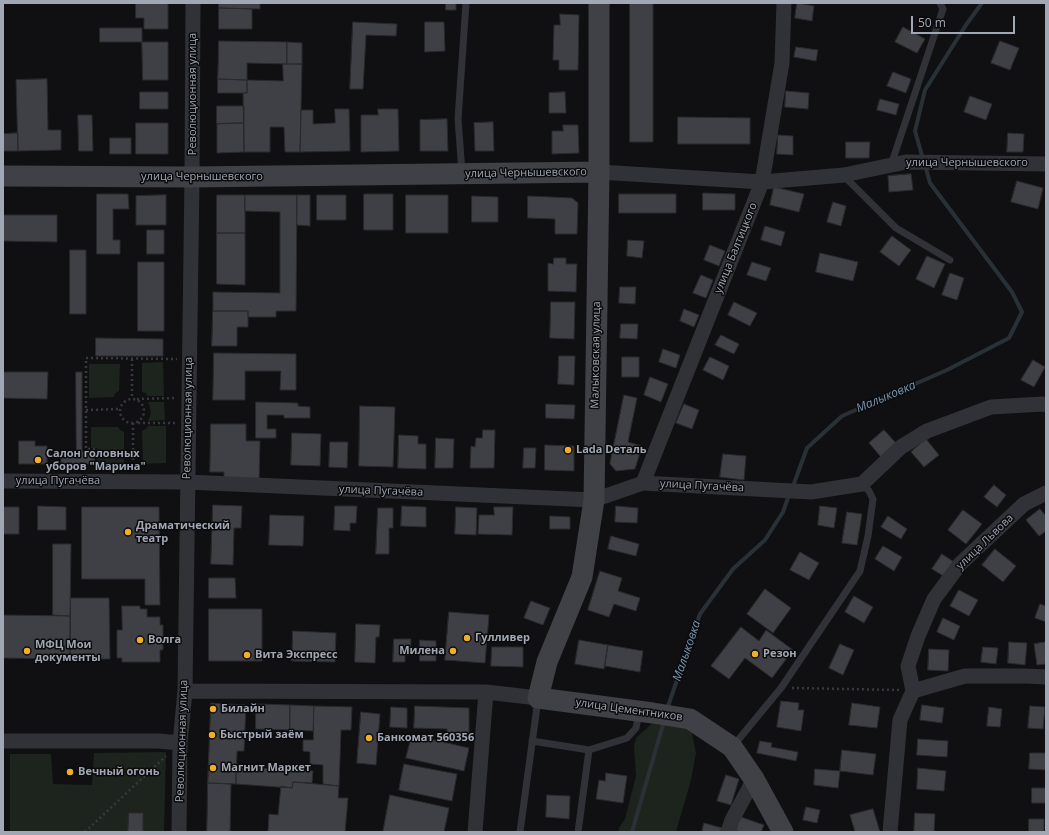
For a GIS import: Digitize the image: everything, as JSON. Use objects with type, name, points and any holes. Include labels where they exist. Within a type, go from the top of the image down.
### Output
[{"type":"street","name":"Революционная улица","points":[[179,832],[180,743],[185,691],[194,3]]},
{"type":"street","name":"Малыковская улица","points":[[538,698],[547,662],[582,577],[594,500],[599,172],[599,3]]},
{"type":"street","name":"улица Балтицкого","points":[[643,483],[762,182],[782,63],[784,3]]},
{"type":"street","name":"улица Чернышевского","points":[[3,176],[192,177],[599,172],[762,182],[844,175],[906,162],[1046,164]]},
{"type":"street","points":[[862,484],[901,447],[927,431],[991,408],[1046,405]]},
{"type":"street","name":"улица Пугачёва","points":[[3,481],[187,482],[594,500],[643,483],[811,492],[862,484]]},
{"type":"street","name":"улица Львова","points":[[913,691],[908,666],[918,636],[934,599],[966,558],[1024,504],[1046,493]]},
{"type":"street","points":[[890,832],[900,720],[913,691],[965,676],[1046,677]]},
{"type":"street","points":[[185,691],[486,692],[538,698]]},
{"type":"street","points":[[475,832],[486,692]]},
{"type":"street","name":"улица Цементников","points":[[538,698],[690,719],[732,747],[754,779],[783,832]]},
{"type":"street","points":[[3,741],[159,741],[180,743]]},
{"type":"street","points":[[728,832],[732,820],[754,779]]},
{"type":"lane","points":[[462,174],[458,119],[466,3]]},
{"type":"lane","points":[[891,165],[943,9],[940,3]]},
{"type":"lane","points":[[844,175],[896,228],[950,260]]},
{"type":"lane","points":[[732,747],[781,688],[860,571],[868,536],[873,500],[869,491],[862,484]]},
{"type":"lane","points":[[520,832],[538,698]]},
{"type":"lane","points":[[532,741],[589,750],[627,738],[636,728],[646,712]]},
{"type":"lane","points":[[578,832],[589,750]]},
{"type":"path","points":[[96,482],[96,449],[86,449],[86,358],[189,359]]},
{"type":"path","points":[[132,359],[133,399]]},
{"type":"path","points":[[188,398],[126,400],[123,402],[120,409],[120,413],[127,422],[188,423]]},
{"type":"path","points":[[133,399],[138,400],[144,410],[142,418],[134,423]]},
{"type":"path","points":[[86,410],[120,409]]},
{"type":"path","points":[[133,482],[134,423]]},
{"type":"path","points":[[781,688],[913,691]]},
{"type":"path","points":[[85,832],[180,743]]},
{"type":"shaded area","points":[[163,362],[164,396],[147,396],[146,393],[142,392],[142,363]]},
{"type":"shaded area","points":[[89,364],[120,364],[119,391],[115,393],[114,397],[89,398]]},
{"type":"shaded area","points":[[148,402],[164,402],[165,420],[148,421],[151,412]]},
{"type":"shaded area","points":[[148,426],[166,426],[166,463],[143,464],[142,431]]},
{"type":"shaded area","points":[[91,427],[118,427],[124,432],[124,463],[97,463],[97,448],[91,448]]},
{"type":"shaded area","points":[[655,721],[686,727],[692,734],[696,753],[691,780],[676,832],[618,832],[625,819],[636,776],[634,745],[637,737]]},
{"type":"shaded area","points":[[166,752],[164,832],[10,832],[10,754],[51,754],[53,784],[92,785],[94,753]]},
{"type":"building","points":[[136,3],[168,3],[168,29],[144,29],[144,18],[136,18]]},
{"type":"building","points":[[219,3],[260,3],[260,9],[219,8]]},
{"type":"building","points":[[446,3],[456,3],[456,10],[446,10]]},
{"type":"building","points":[[630,3],[653,3],[653,142],[630,142]]},
{"type":"building","points":[[797,3],[814,6],[812,21],[795,18]]},
{"type":"building","points":[[219,8],[252,9],[252,29],[219,29]]},
{"type":"building","points":[[560,14],[579,15],[578,70],[559,70],[559,60],[553,60],[554,25],[560,25]]},
{"type":"building","points":[[353,22],[397,24],[396,36],[366,35],[363,89],[350,89]]},
{"type":"building","points":[[425,22],[444,22],[445,51],[425,52]]},
{"type":"building","points":[[903,27],[925,39],[917,53],[895,42]]},
{"type":"building","points":[[100,28],[142,28],[142,42],[100,42]]},
{"type":"building","points":[[219,41],[287,42],[287,64],[247,63],[247,80],[218,79]]},
{"type":"building","points":[[1000,41],[1019,48],[1010,70],[991,63]]},
{"type":"building","points":[[142,42],[168,42],[168,80],[143,80]]},
{"type":"building","points":[[287,42],[302,43],[302,64],[287,64]]},
{"type":"building","points":[[796,47],[818,50],[816,61],[794,57]]},
{"type":"building","points":[[283,64],[302,64],[300,152],[285,152],[284,127],[270,127],[270,152],[244,152],[243,93],[247,93],[247,80],[283,81]]},
{"type":"building","points":[[893,72],[911,79],[906,93],[887,86]]},
{"type":"building","points":[[47,79],[48,130],[61,130],[61,150],[18,151],[16,80]]},
{"type":"building","points":[[218,79],[247,80],[247,93],[218,93]]},
{"type":"building","points":[[786,91],[809,93],[808,109],[785,107]]},
{"type":"building","points":[[140,92],[168,92],[168,109],[140,109]]},
{"type":"building","points":[[565,92],[566,113],[549,113],[549,93]]},
{"type":"building","points":[[970,96],[992,104],[986,120],[964,112]]},
{"type":"building","points":[[880,99],[899,104],[896,115],[877,110]]},
{"type":"building","points":[[217,106],[244,106],[244,123],[217,124]]},
{"type":"building","points":[[335,109],[349,109],[350,151],[300,152],[301,110],[313,110],[313,124],[335,123]]},
{"type":"building","points":[[378,109],[398,109],[399,151],[361,152],[361,115],[378,115]]},
{"type":"building","points":[[78,115],[92,115],[93,151],[79,151]]},
{"type":"building","points":[[678,117],[750,118],[750,144],[678,144]]},
{"type":"building","points":[[447,119],[448,151],[420,151],[420,120]]},
{"type":"building","points":[[493,122],[494,151],[475,151],[474,123]]},
{"type":"building","points":[[136,123],[168,123],[168,154],[136,154]]},
{"type":"building","points":[[244,123],[244,152],[217,153],[217,124]]},
{"type":"building","points":[[563,125],[578,125],[579,153],[552,154],[552,131],[563,131]]},
{"type":"building","points":[[18,133],[18,151],[3,151],[3,134]]},
{"type":"building","points":[[1008,133],[1024,134],[1023,152],[1007,152]]},
{"type":"building","points":[[778,135],[793,136],[793,155],[777,154]]},
{"type":"building","points":[[110,138],[131,138],[131,154],[110,154]]},
{"type":"building","points":[[846,142],[870,142],[869,158],[846,158]]},
{"type":"building","points":[[911,174],[913,190],[889,192],[888,176]]},
{"type":"building","points":[[1017,181],[1043,188],[1038,209],[1011,202]]},
{"type":"building","points":[[774,187],[804,194],[799,212],[770,205]]},
{"type":"building","points":[[703,193],[735,194],[735,210],[703,210]]},
{"type":"building","points":[[97,194],[128,194],[129,209],[113,209],[113,240],[120,240],[120,254],[97,254]]},
{"type":"building","points":[[364,194],[393,194],[393,230],[364,230]]},
{"type":"building","points":[[619,194],[676,194],[676,213],[619,213]]},
{"type":"building","points":[[166,195],[166,225],[136,225],[136,196]]},
{"type":"building","points":[[217,195],[245,195],[245,233],[217,233]]},
{"type":"building","points":[[245,195],[297,195],[296,311],[276,311],[276,317],[248,317],[248,311],[213,311],[213,292],[280,293],[280,212],[245,211]]},
{"type":"building","points":[[297,195],[310,195],[310,226],[297,225]]},
{"type":"building","points":[[317,195],[346,195],[346,220],[317,220]]},
{"type":"building","points":[[406,195],[448,195],[448,233],[406,233]]},
{"type":"building","points":[[472,196],[498,197],[498,222],[472,222]]},
{"type":"building","points":[[528,196],[572,198],[578,203],[577,234],[555,234],[555,219],[528,218]]},
{"type":"building","points":[[833,202],[846,206],[841,226],[827,222]]},
{"type":"building","points":[[3,215],[57,215],[57,242],[3,241]]},
{"type":"building","points":[[765,226],[785,232],[781,246],[761,240]]},
{"type":"building","points":[[147,230],[164,230],[164,254],[147,254]]},
{"type":"building","points":[[217,233],[245,233],[245,285],[217,284]]},
{"type":"building","points":[[892,236],[911,250],[899,266],[880,252]]},
{"type":"building","points":[[628,240],[644,241],[642,258],[627,256]]},
{"type":"building","points":[[710,245],[725,251],[719,266],[704,260]]},
{"type":"building","points":[[70,250],[86,250],[86,314],[70,314]]},
{"type":"building","points":[[820,253],[858,262],[853,281],[816,272]]},
{"type":"building","points":[[927,256],[945,264],[934,288],[916,279]]},
{"type":"building","points":[[554,258],[566,258],[566,264],[577,264],[576,292],[548,291],[548,263],[553,264]]},
{"type":"building","points":[[138,262],[164,262],[164,331],[138,331]]},
{"type":"building","points":[[752,262],[771,268],[766,281],[747,275]]},
{"type":"building","points":[[950,273],[964,278],[957,300],[942,295]]},
{"type":"building","points":[[701,275],[713,280],[706,298],[693,293]]},
{"type":"building","points":[[620,287],[636,287],[635,304],[619,303]]},
{"type":"building","points":[[551,302],[575,302],[574,339],[550,338]]},
{"type":"building","points":[[734,302],[757,313],[750,326],[728,315]]},
{"type":"building","points":[[684,309],[699,315],[694,327],[680,321]]},
{"type":"building","points":[[213,311],[248,311],[248,327],[237,327],[237,346],[212,346]]},
{"type":"building","points":[[621,324],[638,324],[637,339],[620,338]]},
{"type":"building","points":[[721,335],[739,344],[734,354],[715,345]]},
{"type":"building","points":[[96,338],[163,339],[163,356],[96,356]]},
{"type":"building","points":[[663,349],[680,355],[676,368],[659,362]]},
{"type":"building","points":[[214,353],[296,354],[296,390],[280,390],[281,371],[245,371],[245,400],[213,400]]},
{"type":"building","points":[[559,356],[575,356],[574,385],[558,384]]},
{"type":"building","points":[[622,357],[639,357],[639,377],[622,377]]},
{"type":"building","points":[[710,357],[729,366],[723,380],[703,370]]},
{"type":"building","points":[[1033,360],[1045,367],[1034,387],[1021,380]]},
{"type":"building","points":[[3,372],[48,372],[47,399],[3,398]]},
{"type":"building","points":[[76,372],[82,372],[82,451],[95,451],[94,464],[61,464],[61,451],[76,451]]},
{"type":"building","points":[[650,377],[668,384],[661,402],[644,395]]},
{"type":"building","points":[[624,395],[637,398],[628,442],[642,446],[635,469],[616,471],[610,464]]},
{"type":"building","points":[[256,402],[298,403],[298,406],[310,407],[310,418],[284,418],[284,415],[267,415],[267,429],[276,429],[276,438],[256,438]]},
{"type":"building","points":[[546,404],[575,405],[574,419],[546,418]]},
{"type":"building","points":[[684,404],[699,410],[692,429],[676,423]]},
{"type":"building","points":[[360,406],[395,407],[393,467],[359,466]]},
{"type":"building","points":[[211,424],[246,424],[246,441],[260,441],[259,481],[224,481],[224,472],[210,472]]},
{"type":"building","points":[[483,430],[495,430],[494,468],[470,468],[471,446],[475,447],[476,438],[482,438]]},
{"type":"building","points":[[884,430],[896,443],[881,457],[869,443]]},
{"type":"building","points":[[292,433],[321,434],[320,466],[291,465]]},
{"type":"building","points":[[399,435],[418,436],[418,444],[426,444],[426,469],[398,468]]},
{"type":"building","points":[[436,438],[454,439],[453,468],[435,468]]},
{"type":"building","points":[[926,439],[939,455],[924,467],[911,452]]},
{"type":"building","points":[[19,441],[35,441],[35,446],[47,446],[47,464],[19,464]]},
{"type":"building","points":[[330,442],[348,442],[347,468],[329,467]]},
{"type":"building","points":[[545,445],[574,446],[574,471],[545,470]]},
{"type":"building","points":[[524,448],[536,448],[535,468],[523,468]]},
{"type":"building","points":[[723,454],[746,456],[744,480],[720,477]]},
{"type":"building","points":[[994,485],[1006,495],[997,507],[984,497]]},
{"type":"building","points":[[213,505],[242,506],[241,528],[234,528],[233,565],[211,564]]},
{"type":"building","points":[[38,506],[66,507],[66,530],[38,530]]},
{"type":"building","points":[[335,506],[357,506],[356,523],[350,523],[350,531],[334,530]]},
{"type":"building","points":[[402,506],[426,507],[426,527],[401,526]]},
{"type":"building","points":[[616,506],[638,508],[637,523],[615,522]]},
{"type":"building","points":[[820,506],[837,508],[834,528],[818,525]]},
{"type":"building","points":[[3,507],[19,507],[19,534],[3,534]]},
{"type":"building","points":[[82,507],[159,507],[160,605],[145,605],[145,579],[82,579]]},
{"type":"building","points":[[456,507],[477,508],[476,535],[455,534]]},
{"type":"building","points":[[494,507],[513,507],[512,535],[478,534],[479,515],[494,515]]},
{"type":"building","points":[[378,508],[393,508],[393,528],[389,528],[389,554],[376,554]]},
{"type":"building","points":[[1040,509],[1046,516],[1046,531],[1039,536],[1026,520]]},
{"type":"building","points":[[963,510],[982,524],[966,544],[948,530]]},
{"type":"building","points":[[847,512],[862,514],[857,545],[842,543]]},
{"type":"building","points":[[270,515],[304,516],[303,546],[269,545]]},
{"type":"building","points":[[550,516],[570,517],[570,529],[550,529]]},
{"type":"building","points":[[888,516],[907,529],[901,539],[881,527]]},
{"type":"building","points":[[611,536],[639,544],[636,556],[608,549]]},
{"type":"building","points":[[53,544],[71,544],[70,616],[53,615]]},
{"type":"building","points":[[883,546],[902,557],[894,571],[875,559]]},
{"type":"building","points":[[995,549],[1016,566],[1003,582],[982,565]]},
{"type":"building","points":[[800,552],[819,563],[809,580],[790,570]]},
{"type":"building","points":[[942,554],[954,562],[945,577],[932,569]]},
{"type":"building","points":[[600,571],[622,578],[618,591],[640,598],[636,611],[614,604],[609,617],[588,610]]},
{"type":"building","points":[[209,578],[235,578],[236,598],[209,598]]},
{"type":"building","points":[[765,589],[791,608],[773,633],[747,614]]},
{"type":"building","points":[[959,590],[978,600],[969,616],[950,606]]},
{"type":"building","points":[[854,596],[873,607],[864,623],[845,612]]},
{"type":"building","points":[[71,598],[109,598],[110,659],[70,659]]},
{"type":"building","points":[[531,601],[550,608],[543,625],[524,618]]},
{"type":"building","points":[[1040,604],[1046,606],[1046,622],[1035,618]]},
{"type":"building","name":"Волга","points":[[122,606],[140,606],[140,609],[147,609],[147,617],[160,617],[160,625],[163,625],[163,650],[160,650],[160,662],[122,662],[122,658],[117,658],[117,630],[122,630]]},
{"type":"building","points":[[209,609],[262,609],[262,661],[209,661]]},
{"type":"building","name":"Гулливер","points":[[449,612],[489,615],[485,663],[445,660]]},
{"type":"building","points":[[3,615],[70,616],[70,659],[3,658]]},
{"type":"building","points":[[943,618],[960,626],[954,640],[937,632]]},
{"type":"building","points":[[356,624],[380,625],[379,637],[376,637],[375,663],[355,662]]},
{"type":"building","name":"Резон","points":[[741,627],[759,641],[766,630],[793,650],[772,678],[745,658],[729,679],[711,666]]},
{"type":"building","points":[[293,631],[336,633],[335,662],[292,661]]},
{"type":"building","points":[[394,639],[411,639],[410,655],[405,655],[405,662],[393,662]]},
{"type":"building","points":[[420,640],[436,641],[436,661],[420,661]]},
{"type":"building","points":[[579,640],[608,645],[604,669],[575,664]]},
{"type":"building","points":[[1009,642],[1027,643],[1025,665],[1008,663]]},
{"type":"building","points":[[1046,642],[1046,664],[1037,665],[1034,644]]},
{"type":"building","points":[[840,644],[854,650],[843,675],[829,668]]},
{"type":"building","points":[[608,645],[643,651],[640,672],[605,666]]},
{"type":"building","points":[[492,647],[523,647],[523,667],[491,666]]},
{"type":"building","points":[[983,647],[998,648],[996,664],[981,662]]},
{"type":"building","points":[[929,649],[949,650],[948,671],[928,670]]},
{"type":"building","points":[[781,701],[799,703],[798,710],[804,710],[801,731],[777,727]]},
{"type":"building","points":[[211,703],[246,705],[244,751],[237,751],[236,784],[208,783]]},
{"type":"building","points":[[852,703],[880,707],[877,728],[849,725]]},
{"type":"building","points":[[256,704],[290,705],[290,730],[256,729]]},
{"type":"building","points":[[290,705],[314,706],[313,731],[290,730]]},
{"type":"building","points":[[922,705],[944,708],[942,723],[920,720]]},
{"type":"building","points":[[314,706],[352,707],[351,730],[341,730],[339,786],[323,784],[323,765],[310,764],[310,752],[303,751],[303,740],[313,740]]},
{"type":"building","points":[[415,706],[469,708],[469,739],[447,738],[447,729],[414,728]]},
{"type":"building","points":[[1030,706],[1045,707],[1043,729],[1028,728]]},
{"type":"building","points":[[391,707],[407,708],[407,728],[390,727]]},
{"type":"building","points":[[989,707],[1002,709],[1000,727],[987,726]]},
{"type":"building","name":"Банкомат 560356","points":[[361,712],[380,714],[376,765],[357,763]]},
{"type":"building","points":[[412,735],[469,748],[464,771],[406,758]]},
{"type":"building","points":[[918,739],[948,741],[947,757],[917,755]]},
{"type":"building","points":[[760,741],[772,743],[771,747],[798,752],[796,761],[757,753]]},
{"type":"building","points":[[842,750],[876,754],[873,775],[840,771]]},
{"type":"building","points":[[1030,753],[1046,753],[1046,770],[1029,769]]},
{"type":"building","points":[[404,764],[457,774],[452,801],[399,790]]},
{"type":"building","points":[[237,767],[313,771],[312,783],[293,782],[292,788],[236,784]]},
{"type":"building","points":[[918,768],[946,771],[944,791],[917,789]]},
{"type":"building","points":[[815,769],[840,771],[838,788],[814,785]]},
{"type":"building","points":[[606,773],[627,776],[623,803],[596,799],[599,780],[605,781]]},
{"type":"building","points":[[726,775],[739,779],[731,805],[717,801]]},
{"type":"building","points":[[293,782],[339,786],[338,798],[348,798],[345,832],[268,832],[269,814],[278,815],[281,786],[292,788]]},
{"type":"building","points":[[208,783],[231,784],[230,832],[207,832]]},
{"type":"building","points":[[1032,788],[1046,788],[1046,803],[1032,803]]},
{"type":"building","points":[[390,795],[449,808],[444,832],[383,832]]},
{"type":"building","points":[[547,795],[570,796],[569,819],[546,817]]},
{"type":"building","points":[[806,807],[820,810],[817,823],[803,820]]},
{"type":"building","points":[[873,809],[880,832],[855,832],[850,815]]},
{"type":"building","points":[[129,813],[143,813],[143,832],[128,832]]},
{"type":"building","points":[[915,813],[935,814],[934,832],[914,832]]},
{"type":"building","points":[[738,816],[764,825],[761,832],[741,832],[734,830]]},
{"type":"building","points":[[1029,819],[1044,819],[1044,832],[1029,832]]},
{"type":"building","points":[[704,823],[722,828],[720,832],[702,832]]},
{"type":"waterway","name":"Малыковка","points":[[923,159],[915,131],[925,90],[966,25],[982,3]]},
{"type":"waterway","name":"Малыковка","points":[[792,489],[807,448],[842,416],[947,370],[1009,338],[1022,312],[1012,292],[930,183],[925,165]]},
{"type":"waterway","name":"Малыковка","points":[[667,709],[700,614],[733,569],[765,540],[783,512],[789,495]]},
{"type":"waterway","name":"Малыковка","points":[[632,832],[664,721]]},
{"type":"place","name":"Lada Dеталь","points":[[568,450]]},
{"type":"place","name":"Салон головных уборов \"Марина\"","points":[[38,460]]},
{"type":"place","name":"Драматический театр","points":[[128,532]]},
{"type":"place","name":"Гулливер","points":[[467,638]]},
{"type":"place","name":"Волга","points":[[140,640]]},
{"type":"place","name":"МФЦ Мои документы","points":[[27,651]]},
{"type":"place","name":"Милена","points":[[453,651]]},
{"type":"place","name":"Резон","points":[[755,654]]},
{"type":"place","name":"Вита Экспресс","points":[[247,655]]},
{"type":"place","name":"Билайн","points":[[213,709]]},
{"type":"place","name":"Быстрый заём","points":[[212,735]]},
{"type":"place","name":"Банкомат 560356","points":[[369,738]]},
{"type":"place","name":"Магнит Маркет","points":[[213,768]]},
{"type":"place","name":"Вечный огонь","points":[[70,772]]}]
